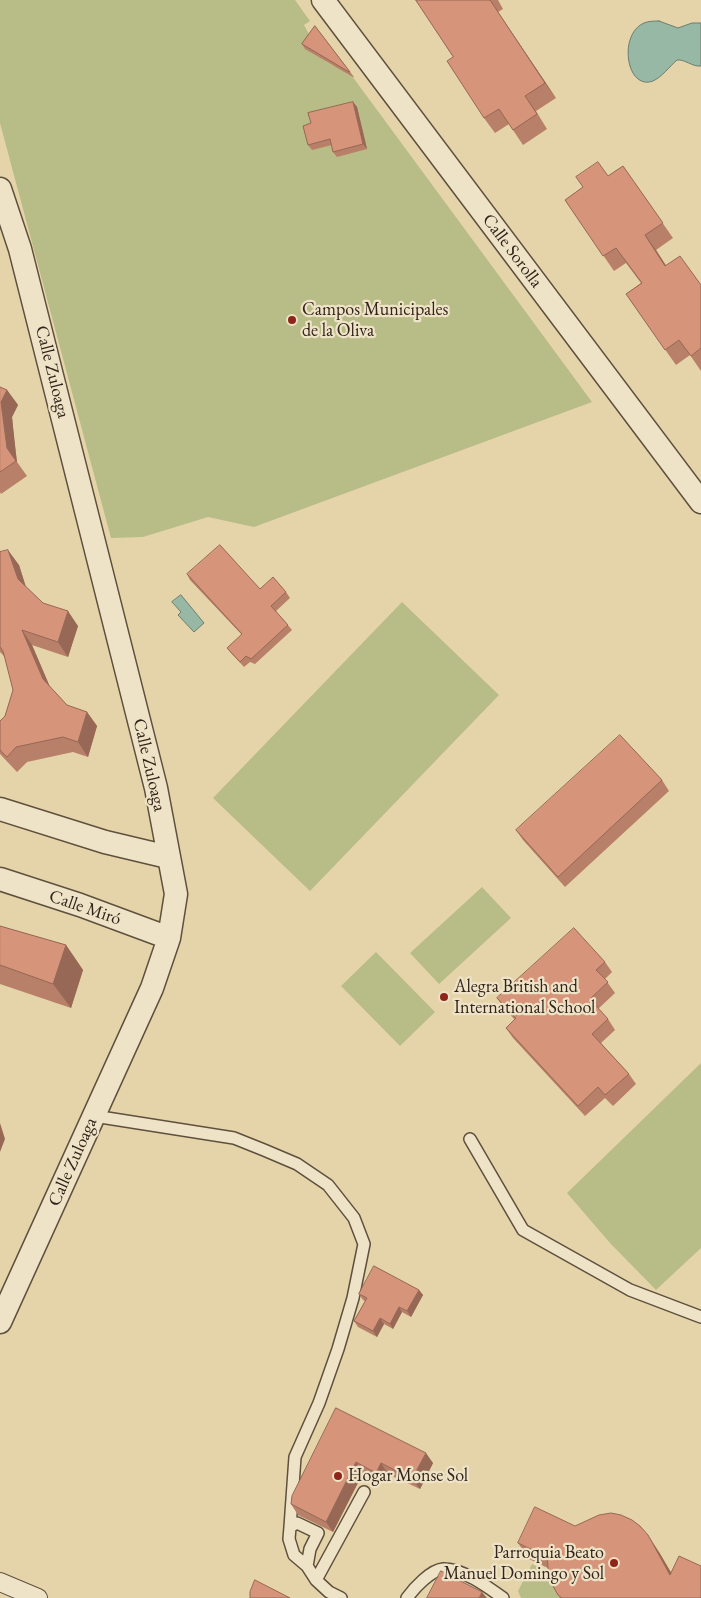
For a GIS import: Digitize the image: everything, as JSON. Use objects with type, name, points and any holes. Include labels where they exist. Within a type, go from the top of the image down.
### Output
[{"type":"street","name":"Calle Sorolla","points":[[323,0],[701,502]]},
{"type":"street","name":"Calle Zuloaga","points":[[0,189],[20,248],[156,788],[176,894],[169,938],[152,988],[0,1322]]},
{"type":"street","points":[[0,809],[105,842],[168,857]]},
{"type":"street","name":"Calle Miró","points":[[0,879],[80,905],[169,938]]},
{"type":"street","points":[[0,1582],[38,1598]]},
{"type":"lane","points":[[94,1116],[234,1138],[297,1164],[328,1185],[354,1218],[364,1244],[354,1298],[319,1403],[295,1457],[289,1539],[294,1555],[307,1566],[316,1580],[329,1592],[341,1598]]},
{"type":"lane","points":[[470,1139],[523,1230],[630,1290],[701,1318]]},
{"type":"lane","points":[[316,1580],[364,1492]]},
{"type":"lane","points":[[290,1527],[297,1523],[318,1533],[310,1549],[307,1566]]},
{"type":"lane","points":[[407,1598],[415,1587],[433,1573],[442,1569],[456,1571],[486,1586],[503,1598]]},
{"type":"green space","name":"Campos Municipales de la Oliva","points":[[0,0],[295,0],[310,21],[304,25],[315,45],[306,49],[332,65],[341,61],[592,402],[254,527],[208,517],[143,537],[111,538],[0,123]]},
{"type":"green space","points":[[402,602],[499,695],[310,891],[213,798]]},
{"type":"green space","points":[[482,887],[511,918],[439,984],[410,953]]},
{"type":"green space","points":[[376,952],[435,1012],[400,1046],[341,986]]},
{"type":"green space","points":[[701,1063],[701,1248],[656,1290],[610,1243],[567,1193]]},
{"type":"green space","points":[[532,1564],[557,1576],[561,1598],[521,1598],[518,1591]]},
{"type":"shaded area","points":[[649,21],[659,21],[678,28],[692,23],[701,23],[701,66],[677,60],[653,81],[644,82],[637,78],[631,70],[628,49],[636,29]]},
{"type":"shaded area","points":[[181,595],[204,623],[194,632],[178,615],[181,612],[172,602]]},
{"type":"building","points":[[416,0],[490,0],[545,83],[525,96],[537,114],[513,130],[499,109],[484,118],[447,61],[453,57]]},
{"type":"building","points":[[315,26],[350,72],[302,44]]},
{"type":"building","points":[[353,102],[363,144],[333,152],[330,139],[308,145],[303,126],[311,123],[308,113]]},
{"type":"building","points":[[598,162],[608,176],[623,166],[663,223],[645,235],[665,266],[680,256],[701,285],[701,348],[691,356],[679,340],[665,350],[626,294],[642,283],[616,248],[603,256],[565,200],[583,187],[576,177]]},
{"type":"building","points":[[0,387],[7,390],[1,402],[7,448],[16,461],[0,472]]},
{"type":"building","points":[[220,545],[260,589],[273,577],[286,592],[271,606],[288,625],[251,659],[246,656],[240,662],[227,648],[242,634],[187,574]]},
{"type":"building","points":[[8,550],[18,579],[43,603],[68,611],[58,642],[22,630],[43,679],[67,705],[87,712],[78,742],[63,737],[16,747],[7,757],[0,750],[0,721],[5,716],[13,690],[3,651],[0,647],[0,552]]},
{"type":"building","points":[[620,735],[662,780],[558,877],[516,830]]},
{"type":"building","points":[[0,926],[66,945],[53,984],[0,965]]},
{"type":"building","points":[[574,928],[605,962],[596,970],[608,982],[590,999],[608,1019],[592,1034],[629,1074],[605,1095],[598,1087],[578,1106],[506,1028],[516,1018],[497,998]]},
{"type":"building","points":[[374,1266],[419,1290],[407,1311],[399,1307],[390,1324],[380,1318],[373,1331],[354,1321],[367,1298],[359,1294]]},
{"type":"building","name":"Hogar Monse Sol","points":[[336,1408],[426,1453],[412,1479],[381,1463],[376,1473],[356,1462],[326,1522],[291,1504],[292,1496]]},
{"type":"building","name":"Parroquia Beato Manuel Domingo y Sol","points":[[535,1507],[575,1526],[599,1515],[611,1513],[632,1520],[648,1535],[670,1575],[679,1556],[701,1566],[701,1598],[562,1598],[558,1595],[549,1578],[547,1557],[518,1543]]},
{"type":"building","points":[[441,1571],[482,1592],[479,1598],[427,1598]]},
{"type":"building","points":[[255,1580],[290,1598],[250,1598],[250,1592]]},
{"type":"place","name":"Campos Municipales de la Oliva","points":[[292,320]]},
{"type":"place","name":"Alegra British and International School","points":[[444,997]]},
{"type":"place","name":"Hogar Monse Sol","points":[[338,1476]]},
{"type":"place","name":"Parroquia Beato Manuel Domingo y Sol","points":[[614,1563]]}]
